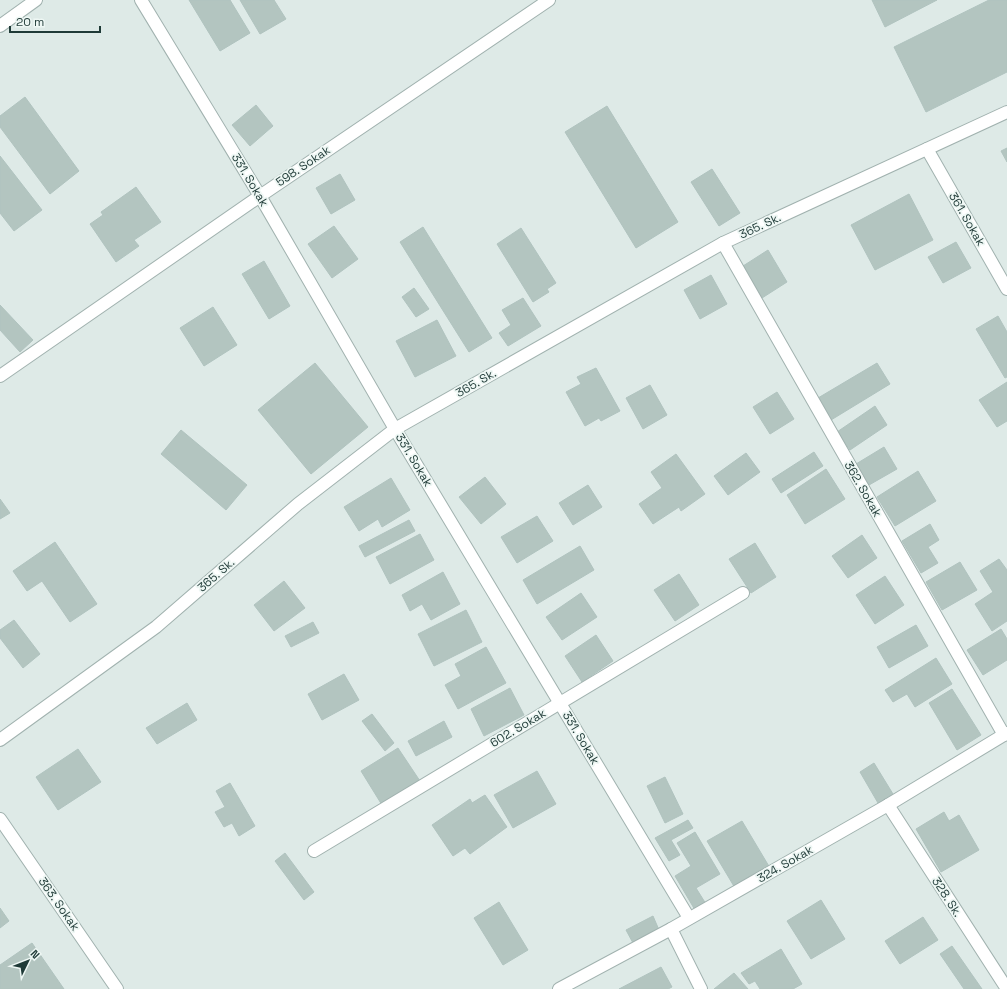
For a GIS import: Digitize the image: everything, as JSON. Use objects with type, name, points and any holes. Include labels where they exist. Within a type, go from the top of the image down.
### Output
[{"type":"street","points":[[0,26],[36,0]]},
{"type":"street","name":"331. Sokak","points":[[141,0],[260,196],[395,429],[689,918]]},
{"type":"street","name":"598. Sokak","points":[[0,376],[260,196],[549,0]]},
{"type":"street","name":"365. Sk.","points":[[0,740],[156,627],[298,504],[395,429],[722,243],[1007,112]]},
{"type":"street","name":"361. Sokak","points":[[927,149],[1007,289]]},
{"type":"street","name":"362. Sokak","points":[[722,243],[1005,734]]},
{"type":"street","name":"602. Sokak","points":[[314,851],[743,593]]},
{"type":"street","name":"324. Sokak","points":[[559,989],[671,929],[888,805],[1005,734]]},
{"type":"street","name":"328. Sk.","points":[[888,805],[1007,989]]},
{"type":"street","name":"363. Sokak","points":[[0,819],[117,989]]},
{"type":"street","points":[[671,929],[702,989]]},
{"type":"building","points":[[189,0],[230,0],[250,33],[220,51]]},
{"type":"building","points":[[240,0],[274,0],[286,19],[260,34]]},
{"type":"building","points":[[872,0],[937,0],[885,27]]},
{"type":"building","points":[[989,0],[1007,1],[1007,72],[926,112],[894,47]]},
{"type":"building","points":[[25,97],[79,171],[50,194],[0,127],[0,116]]},
{"type":"building","points":[[256,105],[273,126],[250,146],[232,125]]},
{"type":"building","points":[[607,106],[678,222],[636,248],[565,132]]},
{"type":"building","points":[[1007,148],[1007,162],[1001,151]]},
{"type":"building","points":[[0,156],[42,210],[14,231],[0,213]]},
{"type":"building","points":[[712,169],[740,213],[719,226],[691,182]]},
{"type":"building","points":[[340,174],[355,200],[331,214],[316,188]]},
{"type":"building","points":[[136,187],[161,222],[134,240],[139,246],[116,262],[90,224],[103,215],[101,212]]},
{"type":"building","points":[[909,194],[933,240],[875,270],[851,225]]},
{"type":"building","points":[[334,226],[358,259],[332,278],[308,244]]},
{"type":"building","points":[[423,227],[492,338],[469,352],[400,242]]},
{"type":"building","points":[[521,228],[556,283],[547,289],[549,292],[533,302],[497,244]]},
{"type":"building","points":[[956,242],[971,268],[943,283],[928,257]]},
{"type":"building","points":[[768,250],[787,282],[762,298],[743,266]]},
{"type":"building","points":[[264,261],[290,306],[269,319],[242,274]]},
{"type":"building","points":[[711,275],[727,304],[700,319],[684,290]]},
{"type":"building","points":[[414,288],[429,309],[416,317],[402,297]]},
{"type":"building","points":[[523,298],[541,326],[508,346],[499,333],[511,325],[502,310]]},
{"type":"building","points":[[0,305],[33,340],[20,352],[0,330]]},
{"type":"building","points":[[213,307],[237,345],[204,366],[180,328]]},
{"type":"building","points":[[998,316],[1007,332],[1007,377],[1005,378],[976,329]]},
{"type":"building","points":[[437,320],[456,356],[415,377],[396,341]]},
{"type":"building","points":[[315,363],[368,427],[311,474],[258,410]]},
{"type":"building","points":[[877,363],[890,384],[831,420],[818,398]]},
{"type":"building","points":[[596,368],[620,411],[601,421],[599,418],[585,426],[566,392],[581,384],[577,377]]},
{"type":"building","points":[[1007,382],[1007,421],[997,427],[979,400]]},
{"type":"building","points":[[650,385],[667,415],[643,429],[626,398]]},
{"type":"building","points":[[777,392],[794,419],[770,434],[753,407]]},
{"type":"building","points":[[875,406],[887,425],[850,450],[837,432]]},
{"type":"building","points":[[181,430],[247,485],[226,510],[161,454]]},
{"type":"building","points":[[884,447],[897,469],[869,485],[856,464]]},
{"type":"building","points":[[814,452],[823,466],[781,493],[772,479]]},
{"type":"building","points":[[746,453],[760,472],[728,495],[714,476]]},
{"type":"building","points":[[676,454],[705,494],[681,511],[679,507],[653,524],[639,504],[662,488],[651,472]]},
{"type":"building","points":[[826,469],[845,499],[805,524],[787,495]]},
{"type":"building","points":[[918,471],[936,501],[895,526],[877,497]]},
{"type":"building","points":[[485,477],[506,504],[481,524],[459,497]]},
{"type":"building","points":[[391,478],[410,510],[382,527],[378,519],[359,531],[344,507]]},
{"type":"building","points":[[588,485],[602,507],[573,525],[559,503]]},
{"type":"building","points":[[0,499],[10,513],[0,519]]},
{"type":"building","points":[[537,516],[553,541],[517,563],[501,537]]},
{"type":"building","points":[[409,520],[415,531],[365,557],[359,546]]},
{"type":"building","points":[[930,524],[939,540],[928,547],[938,563],[921,573],[902,541]]},
{"type":"building","points":[[420,534],[434,560],[390,584],[376,557]]},
{"type":"building","points":[[862,535],[877,558],[848,578],[832,556]]},
{"type":"building","points":[[55,542],[97,604],[70,622],[42,581],[27,591],[13,571]]},
{"type":"building","points":[[755,543],[776,577],[751,593],[729,559]]},
{"type":"building","points":[[580,546],[594,570],[537,604],[523,580]]},
{"type":"building","points":[[999,559],[1007,570],[1007,621],[992,631],[975,604],[993,592],[980,571]]},
{"type":"building","points":[[960,562],[977,590],[942,610],[926,582]]},
{"type":"building","points":[[443,572],[460,604],[431,620],[422,604],[410,611],[402,595]]},
{"type":"building","points":[[679,574],[699,605],[675,621],[654,590]]},
{"type":"building","points":[[885,576],[904,605],[875,624],[856,595]]},
{"type":"building","points":[[284,581],[305,608],[274,631],[254,605]]},
{"type":"building","points":[[581,593],[597,617],[562,640],[546,617]]},
{"type":"building","points":[[466,610],[482,642],[434,666],[418,634]]},
{"type":"building","points":[[14,620],[40,654],[23,668],[0,638],[0,630]]},
{"type":"building","points":[[313,622],[319,633],[291,647],[285,636]]},
{"type":"building","points":[[916,625],[928,646],[889,668],[877,647]]},
{"type":"building","points":[[1001,629],[1007,639],[1007,660],[983,675],[967,650]]},
{"type":"building","points":[[596,635],[613,661],[582,682],[565,656]]},
{"type":"building","points":[[486,647],[506,683],[458,709],[445,685],[461,676],[455,664]]},
{"type":"building","points":[[936,658],[952,684],[915,707],[907,694],[893,702],[885,690]]},
{"type":"building","points":[[344,674],[359,700],[322,720],[308,694]]},
{"type":"building","points":[[510,688],[524,715],[484,736],[471,709]]},
{"type":"building","points":[[952,689],[981,735],[957,750],[929,703]]},
{"type":"building","points":[[187,703],[197,720],[157,744],[146,728]]},
{"type":"building","points":[[372,714],[394,743],[385,751],[362,721]]},
{"type":"building","points":[[444,721],[452,737],[416,756],[408,741]]},
{"type":"building","points":[[398,748],[420,781],[382,805],[361,771]]},
{"type":"building","points":[[78,749],[101,782],[58,810],[36,777]]},
{"type":"building","points":[[874,763],[893,794],[878,803],[860,772]]},
{"type":"building","points":[[537,771],[556,804],[513,828],[494,795]]},
{"type":"building","points":[[665,777],[683,814],[665,823],[647,786]]},
{"type":"building","points":[[230,783],[255,826],[239,836],[232,823],[224,827],[215,812],[225,807],[216,791]]},
{"type":"building","points":[[485,795],[507,827],[470,854],[465,848],[453,856],[432,825],[470,799],[472,803]]},
{"type":"building","points":[[944,812],[949,821],[959,815],[979,850],[941,872],[916,829]]},
{"type":"building","points":[[688,820],[693,828],[671,840],[680,855],[669,861],[655,838]]},
{"type":"building","points":[[742,821],[770,868],[735,888],[707,841]]},
{"type":"building","points":[[695,832],[720,874],[696,888],[706,904],[695,910],[675,876],[691,866],[677,843]]},
{"type":"building","points":[[285,853],[314,892],[304,900],[275,861]]},
{"type":"building","points":[[821,900],[845,939],[811,959],[787,921]]},
{"type":"building","points":[[499,902],[528,950],[503,965],[474,918]]},
{"type":"building","points":[[0,908],[9,921],[0,928]]},
{"type":"building","points":[[653,916],[659,930],[633,943],[626,930]]},
{"type":"building","points":[[923,917],[938,940],[900,964],[885,941]]},
{"type":"building","points":[[32,943],[64,989],[0,989],[0,965]]},
{"type":"building","points":[[952,946],[982,989],[964,989],[940,954]]},
{"type":"building","points":[[781,949],[802,984],[793,989],[760,989],[755,981],[749,984],[741,973]]},
{"type":"building","points":[[661,967],[672,987],[668,989],[619,989]]},
{"type":"building","points":[[734,973],[748,989],[714,989]]}]
